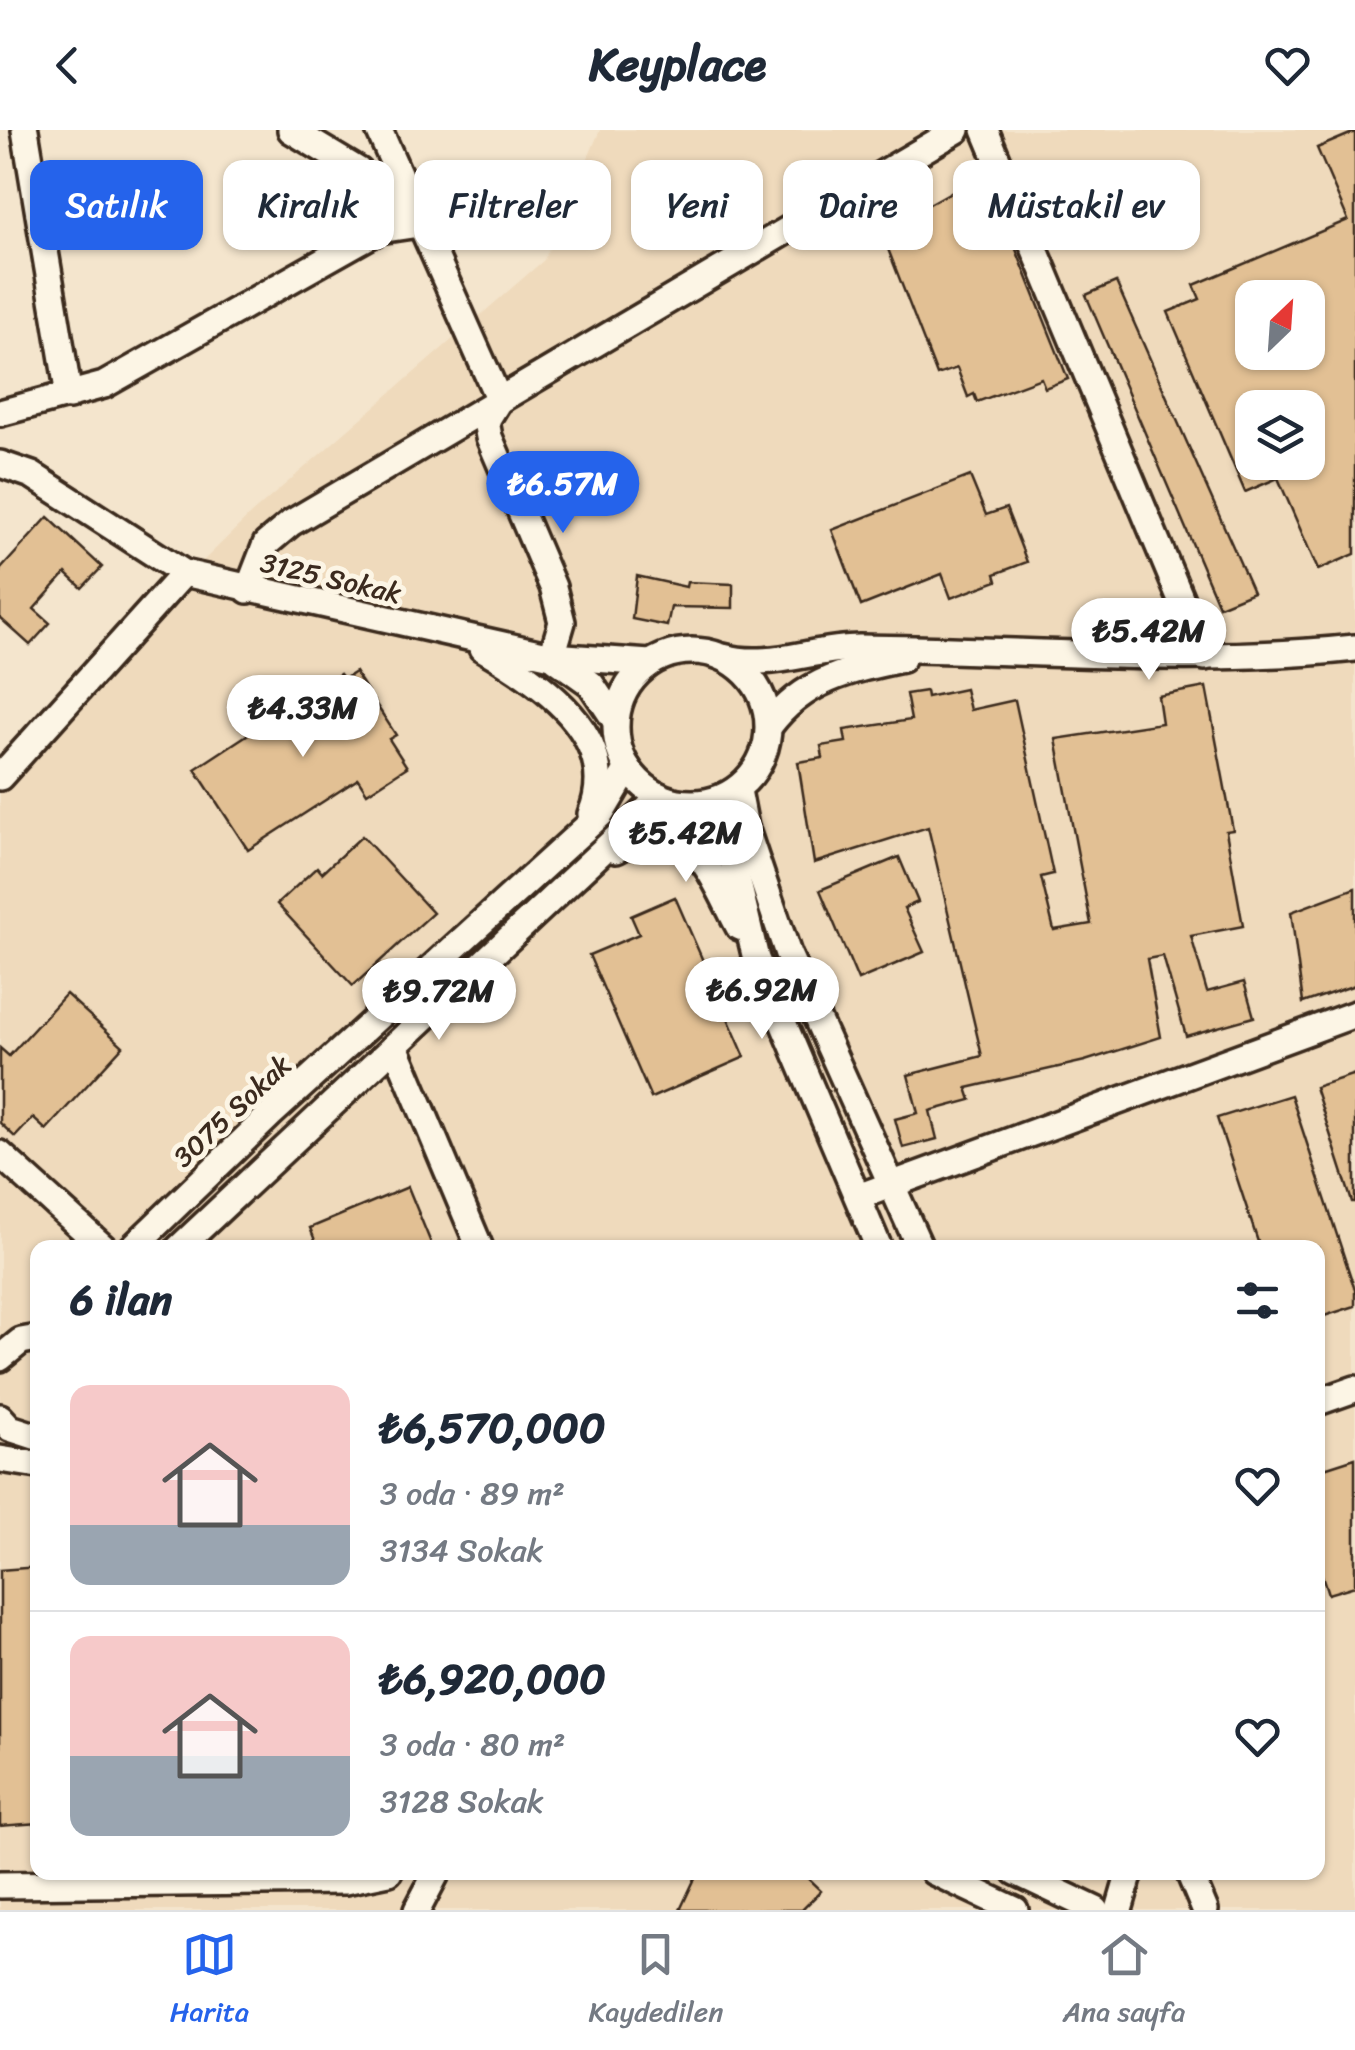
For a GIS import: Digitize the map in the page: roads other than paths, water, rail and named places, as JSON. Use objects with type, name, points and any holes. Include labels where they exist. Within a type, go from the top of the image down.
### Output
[{"type":"street","points":[[26,130],[69,396]]},
{"type":"street","points":[[291,130],[359,171],[414,220]]},
{"type":"street","points":[[379,130],[414,212]]},
{"type":"street","points":[[248,590],[260,555],[276,534],[957,130]]},
{"type":"street","points":[[985,130],[1205,657]]},
{"type":"street","points":[[0,413],[104,386],[380,230],[414,225]]},
{"type":"street","points":[[431,250],[499,400]]},
{"type":"street","points":[[499,400],[486,421],[488,437],[553,587],[562,622],[552,656]]},
{"type":"street","name":"3125 Sokak","points":[[0,464],[32,475],[184,573],[552,656],[650,663]]},
{"type":"street","points":[[0,777],[184,573]]},
{"type":"street","name":"3125 Sokak","points":[[465,638],[538,681],[589,744],[601,781],[585,828]]},
{"type":"street","points":[[941,651],[829,677],[796,696],[770,725],[762,759],[738,790],[702,802],[660,797],[628,768],[621,756],[616,720],[630,681],[650,663],[674,652],[700,651],[755,664],[849,648],[1205,657],[1355,648]]},
{"type":"street","name":"3125 Sokak","points":[[552,656],[591,684],[616,720]]},
{"type":"street","points":[[724,657],[744,670],[759,689],[770,725]]},
{"type":"street","name":"3075 Sokak","points":[[141,1240],[585,828],[612,801],[628,768]]},
{"type":"street","points":[[738,790],[745,827],[788,954],[916,1240]]},
{"type":"street","points":[[188,1240],[660,797]]},
{"type":"street","points":[[702,802],[724,828],[756,959]]},
{"type":"street","points":[[590,866],[638,839],[661,834],[678,839],[706,865],[756,959],[876,1240]]},
{"type":"street","points":[[858,1197],[890,1182],[1355,1014]]},
{"type":"street","points":[[395,1046],[477,1240]]},
{"type":"street","points":[[0,1154],[95,1240]]},
{"type":"street","points":[[0,1358],[21,1341],[30,1339]]},
{"type":"street","points":[[1325,1400],[1355,1390]]},
{"type":"street","points":[[2,1422],[30,1434]]},
{"type":"street","points":[[0,1460],[30,1464]]},
{"type":"street","points":[[0,1885],[350,1880]]},
{"type":"street","points":[[418,1910],[433,1880]]},
{"type":"street","points":[[951,1880],[1015,1910]]},
{"type":"street","points":[[1033,1880],[1096,1910]]},
{"type":"street","points":[[1119,1910],[1128,1880]]},
{"type":"street","points":[[1192,1880],[1205,1910]]}]
